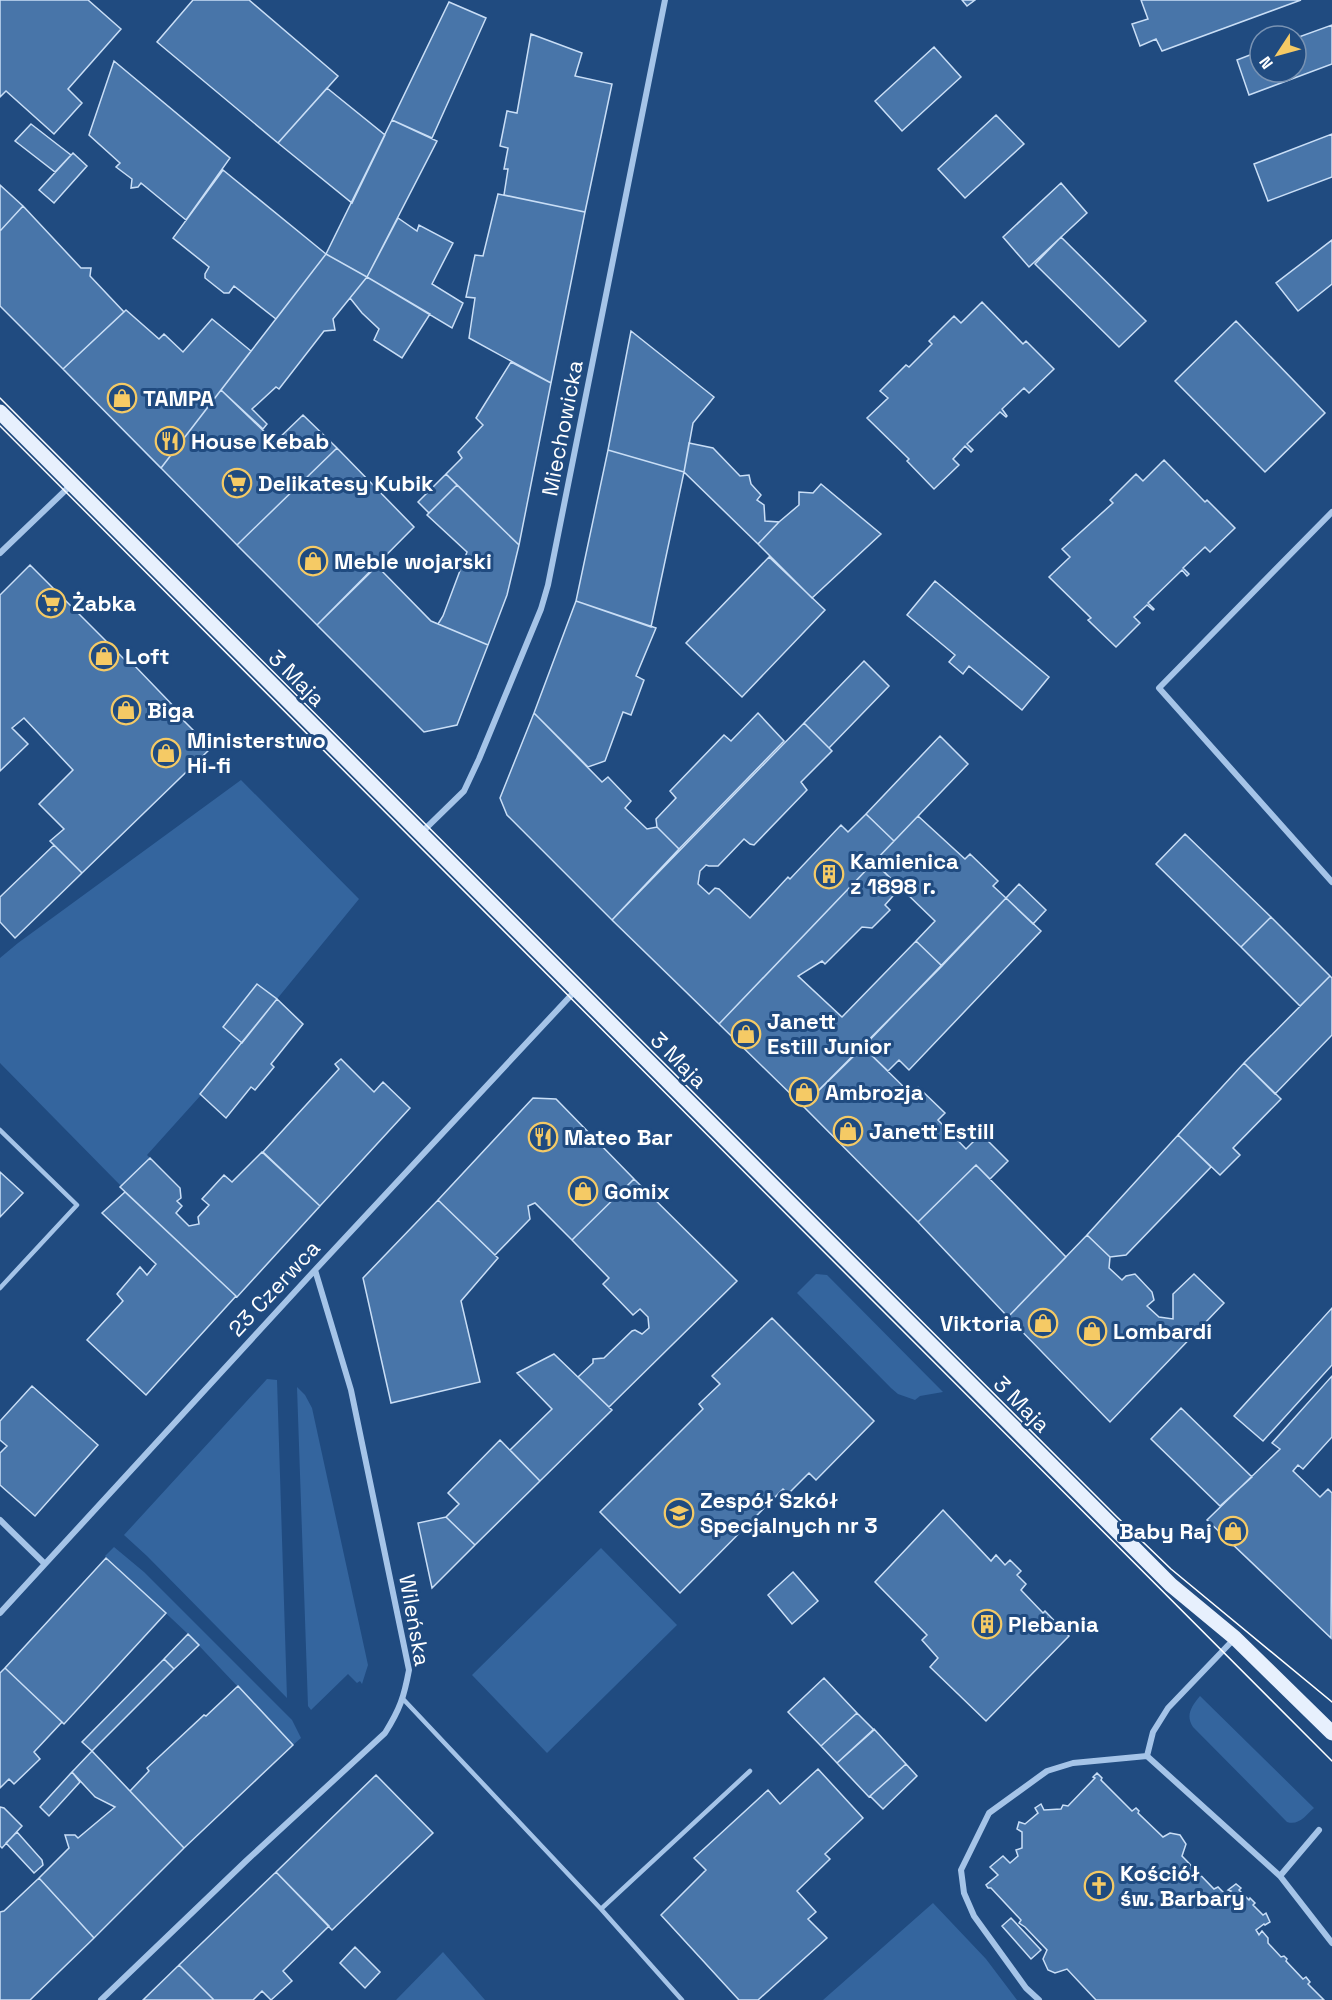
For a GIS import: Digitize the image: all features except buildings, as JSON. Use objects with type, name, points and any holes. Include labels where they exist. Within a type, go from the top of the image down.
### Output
[{"type":"main road","name":"3 Maja","points":[[0,412],[1171,1585],[1235,1638],[1332,1733]]},
{"type":"street","name":"Miechowicka","points":[[421,834],[464,791],[541,609],[548,585],[665,0]]},
{"type":"street","points":[[0,553],[72,483]]},
{"type":"street","points":[[1332,512],[1159,688],[1332,882]]},
{"type":"street","name":"23 Czerwca","points":[[0,1613],[576,989]]},
{"type":"street","name":"Wileńska","points":[[101,2000],[246,1861],[385,1733],[404,1700],[409,1670],[402,1635],[351,1390],[315,1270]]},
{"type":"street","points":[[0,1520],[45,1564]]},
{"type":"street","points":[[1147,1756],[1153,1732],[1168,1707],[1235,1638]]},
{"type":"street","points":[[1039,2000],[1026,1988],[974,1916],[964,1893],[961,1870],[989,1813],[1047,1771],[1073,1763],[1147,1756],[1280,1876],[1332,1943]]},
{"type":"street","points":[[1280,1876],[1319,1830]]},
{"type":"lane","points":[[0,1130],[77,1204],[0,1288]]},
{"type":"lane","points":[[404,1700],[601,1909],[682,2000]]},
{"type":"lane","points":[[601,1909],[750,1771]]},
{"type":"shaded area","points":[[241,780],[359,899],[277,999],[257,984],[223,1027],[242,1043],[200,1093],[201,1095],[147,1155],[150,1158],[121,1186],[0,1063],[0,958]]},
{"type":"shaded area","points":[[816,1274],[827,1275],[943,1392],[920,1396],[915,1400],[898,1394],[891,1388],[797,1293]]},
{"type":"shaded area","points":[[267,1379],[277,1380],[287,1698],[124,1535]]},
{"type":"shaded area","points":[[297,1387],[305,1395],[312,1408],[368,1665],[362,1684],[360,1681],[357,1683],[348,1674],[311,1710],[308,1706]]},
{"type":"shaded area","points":[[114,1547],[144,1572],[292,1720],[301,1738],[293,1745],[188,1634],[105,1556]]},
{"type":"shaded area","points":[[601,1548],[677,1625],[547,1753],[472,1675]]},
{"type":"shaded area","points":[[1200,1696],[1314,1808],[1305,1817],[1299,1821],[1287,1822],[1193,1727],[1190,1715],[1192,1707]]},
{"type":"shaded area","points":[[933,1903],[986,1959],[1017,2000],[823,2000]]},
{"type":"shaded area","points":[[443,1952],[485,2000],[396,2000]]},
{"type":"tram line","points":[[0,398],[1117,1517],[1171,1569],[1332,1702]]},
{"type":"tram line","points":[[0,426],[1332,1761]]},
{"type":"place","name":"TAMPA","points":[[122,398]]},
{"type":"place","name":"House Kebab","points":[[170,441]]},
{"type":"place","name":"Delikatesy Kubik","points":[[237,483]]},
{"type":"place","name":"Meble wojarski","points":[[313,561]]},
{"type":"place","name":"Żabka","points":[[51,603]]},
{"type":"place","name":"Loft","points":[[104,656]]},
{"type":"place","name":"Biga","points":[[126,710]]},
{"type":"place","name":"Ministerstwo Hi-fi","points":[[166,753]]},
{"type":"place","name":"Kamienica z 1898 r.","points":[[829,874]]},
{"type":"place","name":"Janett Estill Junior","points":[[746,1034]]},
{"type":"place","name":"Ambrozja","points":[[804,1092]]},
{"type":"place","name":"Janett Estill","points":[[848,1131]]},
{"type":"place","name":"Mateo Bar","points":[[543,1137]]},
{"type":"place","name":"Gomix","points":[[583,1191]]},
{"type":"place","name":"Viktoria","points":[[1043,1323]]},
{"type":"place","name":"Lombardi","points":[[1092,1331]]},
{"type":"place","name":"Zespół Szkół Specjalnych nr 3","points":[[679,1513]]},
{"type":"place","name":"Baby Raj","points":[[1233,1531]]},
{"type":"place","name":"Plebania","points":[[987,1624]]},
{"type":"place","name":"Kościół św. Barbary","points":[[1099,1886]]}]
